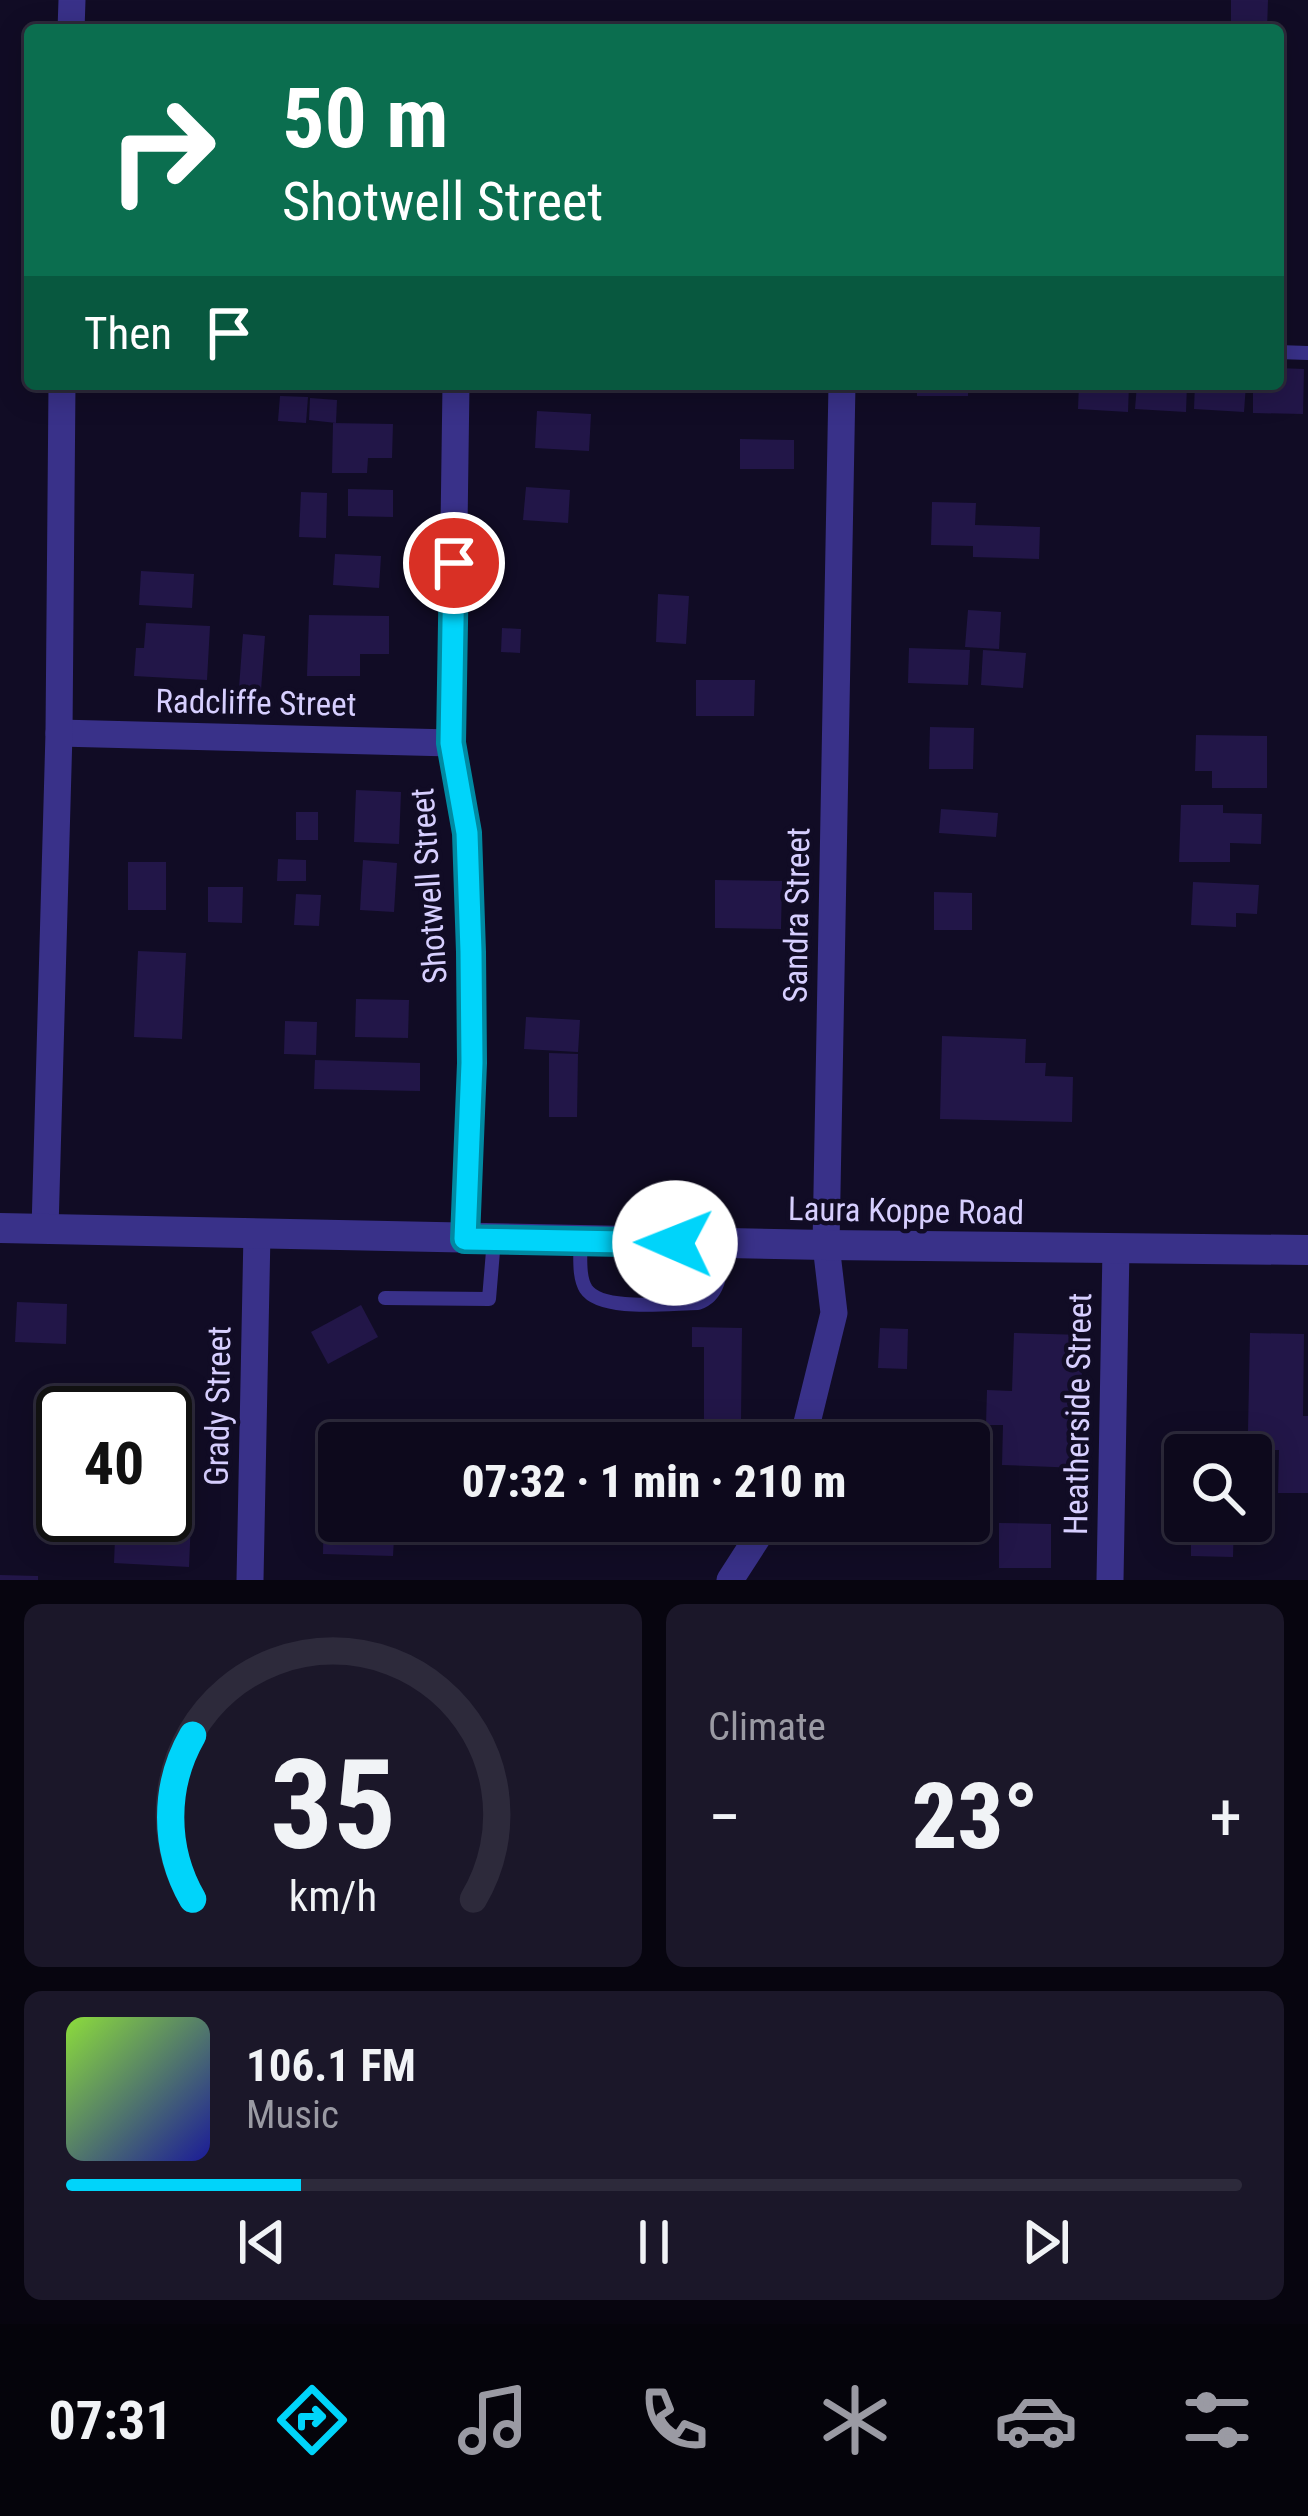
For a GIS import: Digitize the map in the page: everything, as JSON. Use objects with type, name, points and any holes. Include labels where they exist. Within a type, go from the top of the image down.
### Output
[{"type":"street","points":[[45,1228],[62,390]]},
{"type":"street","name":"Shotwell Street","points":[[456,390],[451,743],[467,833],[479,1239]]},
{"type":"street","name":"Sandra Street","points":[[807,1422],[834,1313],[826,1245],[842,390]]},
{"type":"street","name":"Radcliffe Street","points":[[58,733],[451,743]]},
{"type":"street","name":"Laura Koppe Road","points":[[0,1228],[722,1244],[1308,1250]]},
{"type":"street","name":"Grady Street","points":[[250,1580],[257,1233]]},
{"type":"street","name":"Heatherside Street","points":[[1110,1580],[1116,1248]]},
{"type":"street","points":[[730,1580],[754,1542]]},
{"type":"lane","points":[[385,1298],[489,1299],[479,1239]]},
{"type":"lane","points":[[580,1241],[581,1275],[587,1291],[604,1303],[698,1304],[709,1299],[718,1286],[722,1244]]},
{"type":"building","points":[[1231,0],[1268,0],[1267,24],[1231,24]]},
{"type":"building","points":[[1284,368],[1304,369],[1303,414],[1253,413],[1253,390],[1284,390]]},
{"type":"building","points":[[917,390],[968,390],[968,396],[917,396]]},
{"type":"building","points":[[1079,390],[1129,390],[1128,412],[1078,409]]},
{"type":"building","points":[[1137,390],[1187,390],[1186,412],[1135,409]]},
{"type":"building","points":[[1195,390],[1246,390],[1244,412],[1194,409]]},
{"type":"building","points":[[280,396],[308,397],[306,423],[278,421]]},
{"type":"building","points":[[310,398],[337,400],[336,423],[309,420]]},
{"type":"building","points":[[537,411],[591,414],[589,451],[535,448]]},
{"type":"building","points":[[333,423],[393,424],[392,458],[368,458],[367,473],[332,473]]},
{"type":"building","points":[[740,439],[794,440],[794,469],[740,469]]},
{"type":"building","points":[[526,487],[570,490],[568,523],[523,520]]},
{"type":"building","points":[[348,489],[393,490],[393,517],[348,516]]},
{"type":"building","points":[[301,492],[327,493],[326,538],[299,537]]},
{"type":"building","points":[[932,502],[976,503],[975,525],[1040,527],[1039,559],[973,557],[973,546],[931,545]]},
{"type":"building","points":[[335,554],[381,556],[379,588],[333,585]]},
{"type":"building","points":[[141,571],[194,574],[192,608],[139,605]]},
{"type":"building","points":[[658,594],[689,596],[686,644],[656,642]]},
{"type":"building","points":[[968,610],[1001,612],[999,649],[965,647]]},
{"type":"building","points":[[309,615],[389,616],[389,654],[360,654],[360,676],[307,676]]},
{"type":"building","points":[[146,623],[210,626],[207,680],[134,676],[136,648],[144,648]]},
{"type":"building","points":[[502,628],[521,629],[520,653],[501,652]]},
{"type":"building","points":[[243,634],[265,636],[261,690],[239,688]]},
{"type":"building","points":[[909,648],[970,650],[968,685],[908,683]]},
{"type":"building","points":[[983,650],[1026,653],[1023,688],[981,685]]},
{"type":"building","points":[[696,680],[755,680],[754,716],[696,716]]},
{"type":"building","points":[[930,727],[974,728],[973,769],[929,769]]},
{"type":"building","points":[[1196,735],[1267,736],[1267,788],[1212,788],[1212,771],[1195,771]]},
{"type":"building","points":[[356,790],[401,792],[399,844],[354,842]]},
{"type":"building","points":[[1181,805],[1223,805],[1223,813],[1262,814],[1261,844],[1230,843],[1230,862],[1179,862]]},
{"type":"building","points":[[941,809],[998,813],[996,837],[939,833]]},
{"type":"building","points":[[296,812],[318,812],[318,840],[296,840]]},
{"type":"building","points":[[278,859],[306,860],[306,881],[277,881]]},
{"type":"building","points":[[363,860],[397,863],[394,912],[360,910]]},
{"type":"building","points":[[128,862],[166,862],[166,910],[128,910]]},
{"type":"building","points":[[715,880],[782,881],[781,929],[715,928]]},
{"type":"building","points":[[1193,882],[1259,885],[1257,914],[1236,913],[1236,927],[1191,925]]},
{"type":"building","points":[[208,887],[243,887],[242,923],[208,922]]},
{"type":"building","points":[[934,892],[972,893],[972,930],[934,930]]},
{"type":"building","points":[[296,894],[321,895],[319,926],[294,925]]},
{"type":"building","points":[[138,951],[186,953],[182,1039],[134,1037]]},
{"type":"building","points":[[356,999],[409,1000],[408,1038],[355,1037]]},
{"type":"building","points":[[526,1017],[580,1020],[578,1052],[524,1049]]},
{"type":"building","points":[[285,1021],[317,1022],[316,1055],[284,1054]]},
{"type":"building","points":[[942,1036],[1026,1039],[1025,1063],[1046,1063],[1045,1076],[1073,1077],[1072,1122],[940,1119]]},
{"type":"building","points":[[549,1053],[578,1054],[577,1117],[549,1117]]},
{"type":"building","points":[[315,1060],[420,1063],[420,1091],[314,1089]]},
{"type":"building","points":[[17,1302],[67,1304],[66,1344],[15,1342]]},
{"type":"building","points":[[361,1305],[378,1337],[328,1364],[311,1332]]},
{"type":"building","points":[[692,1327],[742,1328],[741,1421],[704,1421],[704,1347],[692,1347]]},
{"type":"building","points":[[880,1328],[908,1329],[907,1369],[878,1368]]},
{"type":"building","points":[[1014,1333],[1083,1335],[1079,1468],[1002,1465],[1003,1425],[986,1422],[987,1390],[1012,1391]]},
{"type":"building","points":[[1250,1333],[1304,1334],[1308,1493],[1278,1493],[1279,1450],[1272,1450],[1272,1434],[1248,1431]]},
{"type":"building","points":[[999,1523],[1051,1524],[1051,1568],[999,1568]]},
{"type":"building","points":[[115,1542],[190,1542],[189,1567],[114,1563]]},
{"type":"building","points":[[323,1542],[394,1542],[393,1556],[323,1554]]},
{"type":"building","points":[[1191,1542],[1233,1542],[1233,1557],[1191,1556]]},
{"type":"building","points":[[0,1575],[38,1576],[38,1580],[0,1580]]},
{"type":"route","points":[[454,563],[451,743],[467,833],[471,952],[465,1239],[675,1243]]}]
